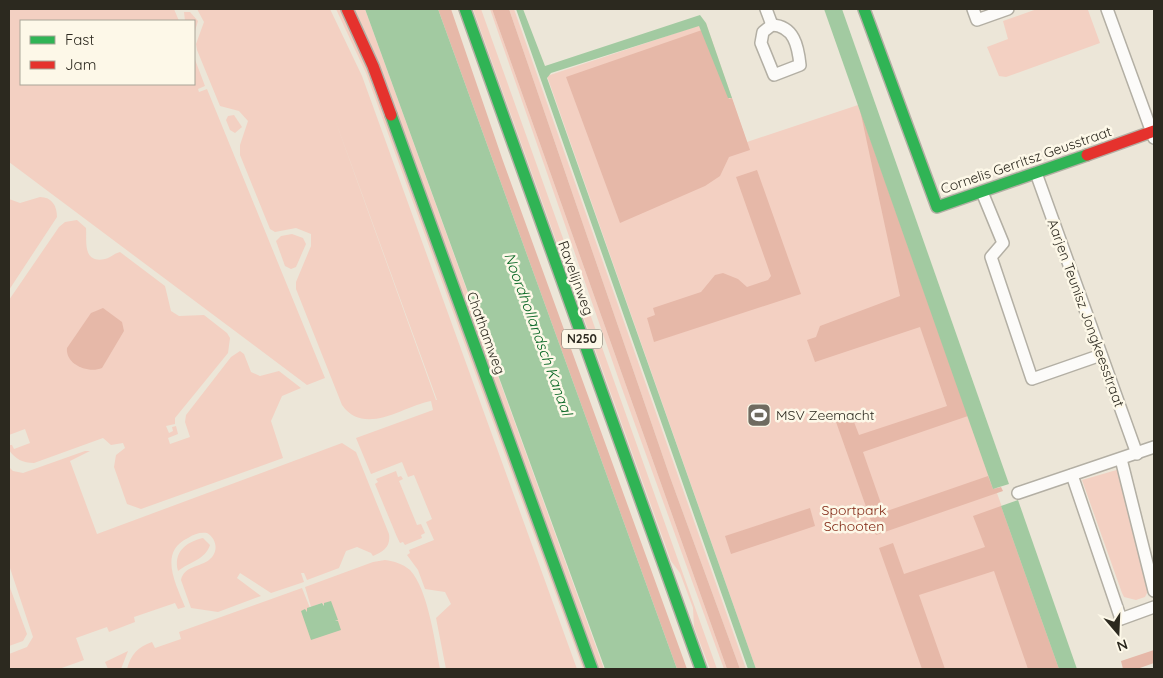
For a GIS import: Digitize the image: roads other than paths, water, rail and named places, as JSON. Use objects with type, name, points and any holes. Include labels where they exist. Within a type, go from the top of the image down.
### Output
[{"type":"street","name":"Chathamweg","points":[[347,9],[373,66],[592,669]]},
{"type":"street","name":"Ravelijnweg","points":[[465,9],[701,669]]},
{"type":"street","points":[[766,9],[772,25]]},
{"type":"street","name":"Cornelis Gerritsz Geusstraat","points":[[864,9],[937,207],[1154,134]]},
{"type":"street","points":[[973,9],[977,20],[1008,9]]},
{"type":"street","points":[[1107,9],[1154,134]]},
{"type":"street","name":"Aarjen Teunisz Jongkeesstraat","points":[[1036,173],[1137,454]]},
{"type":"street","points":[[982,192],[1003,242],[991,258],[1032,379],[1101,355]]},
{"type":"street","points":[[1018,493],[1154,447]]},
{"type":"street","points":[[1121,459],[1154,591]]},
{"type":"street","points":[[1072,475],[1121,619],[1154,607]]},
{"type":"water","name":"Noordhollandsch Kanaal","points":[[365,9],[438,9],[677,669],[605,669]]},
{"type":"water","points":[[516,9],[523,9],[545,66],[700,15],[706,23],[732,98],[728,98],[699,26],[551,73],[547,78],[756,669],[748,669]]},
{"type":"water","points":[[824,9],[842,9],[1009,484],[993,489]]},
{"type":"water","points":[[1018,500],[1077,669],[1059,669],[1001,506]]},
{"type":"water","points":[[331,601],[338,620],[335,621],[338,621],[341,630],[311,640],[301,611],[305,609],[307,612],[307,608],[322,603],[324,606],[324,603]]},
{"type":"place","name":"MSV Zeemacht","points":[[759,415]]},
{"type":"park label","name":"Sportpark Schooten","points":[[854,518]]}]
